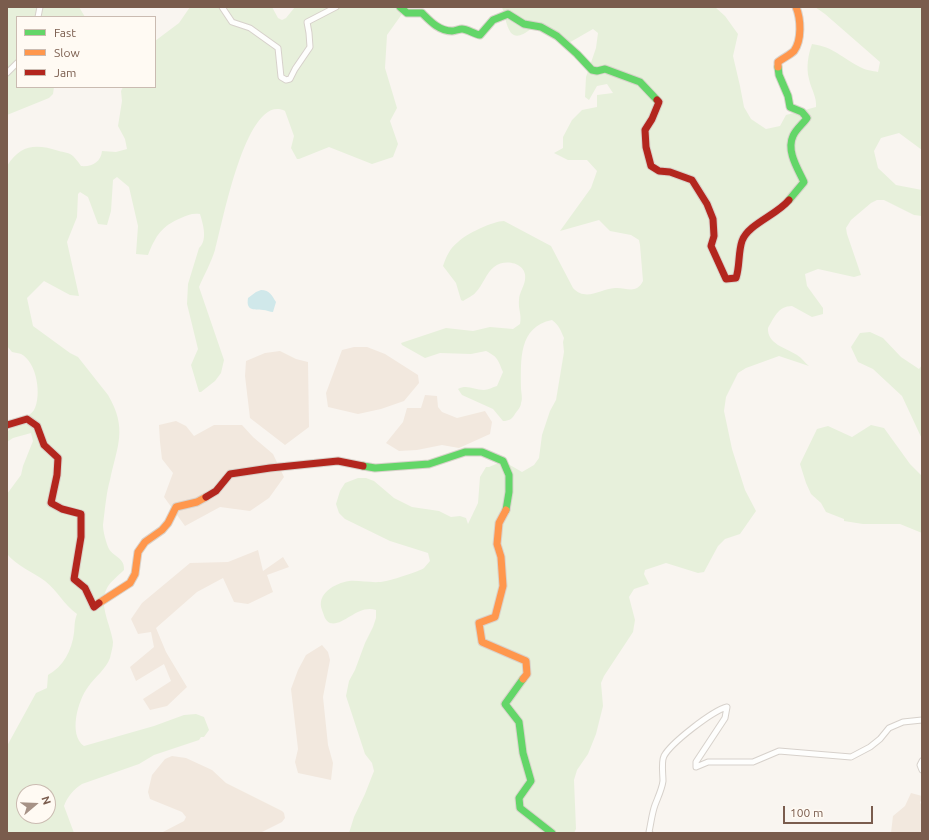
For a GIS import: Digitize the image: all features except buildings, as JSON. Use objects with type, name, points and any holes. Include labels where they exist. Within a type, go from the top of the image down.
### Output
[{"type":"street","points":[[222,7],[232,22],[250,28],[278,48],[281,77],[286,80],[290,78],[310,47],[307,22],[336,7]]},
{"type":"street","points":[[400,7],[406,13],[422,13],[435,26],[444,30],[462,29],[473,34],[480,35],[493,20],[508,14],[524,24],[541,27],[557,36],[578,54],[592,70],[597,71],[605,69],[640,82],[659,102],[652,119],[645,130],[646,147],[651,166],[659,171],[670,172],[692,180],[700,196],[713,214],[715,236],[711,246],[726,279],[736,278],[738,273],[740,252],[745,235],[758,224],[781,210],[804,182],[795,162],[791,147],[793,136],[808,118],[800,109],[790,107],[787,93],[780,81],[777,71],[778,62],[794,50],[797,45],[798,33],[801,25],[796,7]]},
{"type":"street","points":[[7,73],[16,64]]},
{"type":"street","points":[[7,425],[27,419],[36,426],[44,445],[58,458],[57,475],[51,503],[62,509],[81,514],[81,537],[74,579],[86,588],[94,607],[130,583],[136,574],[138,552],[145,542],[162,530],[168,523],[176,507],[197,502],[216,491],[230,474],[338,461],[375,468],[429,464],[465,452],[482,452],[503,461],[509,475],[507,508],[499,523],[497,544],[501,557],[503,586],[496,617],[479,623],[482,642],[526,661],[527,674],[505,704],[519,722],[523,753],[531,781],[519,798],[520,808],[552,833]]},
{"type":"street","points":[[650,833],[655,806],[663,783],[663,758],[682,737],[707,717],[720,709],[727,707],[725,718],[696,762],[696,768],[708,762],[752,762],[779,751],[851,757],[870,747],[880,739],[889,728],[903,722],[922,720]]},
{"type":"street","points":[[922,761],[920,765],[922,770]]},
{"type":"shaded area","points":[[354,347],[367,347],[385,354],[418,375],[419,383],[404,401],[381,409],[358,414],[328,407],[326,393],[342,350]]},
{"type":"shaded area","points":[[280,351],[296,359],[308,362],[309,427],[285,445],[250,418],[245,376],[246,361],[265,353]]},
{"type":"shaded area","points":[[425,395],[437,396],[438,407],[442,412],[457,418],[485,411],[492,422],[490,434],[459,448],[442,445],[417,450],[399,451],[386,443],[403,422],[407,408],[421,408]]},
{"type":"shaded area","points":[[176,421],[186,426],[194,436],[214,425],[242,425],[253,437],[273,454],[284,477],[269,498],[250,511],[220,507],[185,526],[164,497],[173,473],[162,459],[159,425]]},
{"type":"shaded area","points":[[258,550],[263,571],[283,557],[289,567],[267,575],[273,592],[248,604],[234,602],[223,578],[197,592],[156,628],[166,652],[187,687],[167,706],[150,710],[143,699],[171,681],[164,664],[136,681],[130,667],[154,647],[151,632],[138,634],[131,619],[142,603],[190,563],[228,562]]},
{"type":"shaded area","points":[[322,645],[328,652],[330,660],[323,697],[328,745],[333,763],[331,780],[298,773],[295,762],[298,749],[291,689],[298,670],[306,655]]},
{"type":"shaded area","points":[[172,756],[186,758],[212,770],[226,783],[282,811],[285,818],[282,822],[260,833],[161,833],[184,821],[186,817],[182,812],[150,799],[148,792],[152,775],[165,759]]},
{"type":"shaded area","points":[[911,793],[922,796],[922,800],[920,802],[922,807],[922,833],[891,833],[893,816],[905,806]]},
{"type":"green space","points":[[7,7],[79,7],[84,16],[16,16],[16,88],[54,88],[53,94],[49,98],[7,115]]},
{"type":"green space","points":[[190,7],[272,7],[278,18],[282,20],[286,18],[295,7],[407,7],[387,35],[385,68],[397,108],[390,121],[398,144],[393,157],[372,164],[329,147],[297,159],[291,148],[294,136],[285,111],[271,110],[259,121],[248,140],[238,164],[215,250],[199,287],[224,360],[221,373],[215,381],[201,392],[199,392],[191,365],[198,349],[187,304],[188,284],[204,236],[200,214],[188,215],[169,224],[160,232],[148,255],[136,254],[138,226],[129,187],[117,177],[113,180],[111,211],[107,225],[98,224],[88,197],[80,192],[78,194],[77,217],[67,242],[79,296],[70,295],[44,281],[27,298],[33,326],[70,353],[78,357],[108,395],[118,418],[118,447],[108,491],[103,525],[109,549],[121,560],[124,570],[110,583],[107,588],[104,601],[104,608],[113,642],[110,658],[84,693],[76,717],[76,734],[79,741],[84,746],[154,726],[184,715],[196,714],[204,717],[209,730],[204,737],[201,737],[199,740],[154,755],[139,764],[79,786],[69,796],[64,806],[74,833],[7,833],[7,746],[36,693],[47,688],[48,675],[62,663],[69,652],[73,639],[77,614],[49,585],[15,562],[7,554],[7,494],[21,475],[33,441],[31,433],[13,438],[7,442],[7,432],[34,410],[38,396],[38,388],[31,364],[21,354],[12,352],[7,346],[7,166],[18,153],[36,147],[43,147],[68,153],[73,156],[81,166],[89,166],[98,161],[102,151],[116,152],[127,149],[125,139],[118,126],[122,101],[121,91],[122,88],[156,88],[156,40],[179,23]]},
{"type":"green space","points":[[502,7],[715,7],[725,16],[738,34],[733,56],[744,107],[751,119],[766,129],[780,126],[786,115],[816,107],[816,100],[808,75],[809,57],[812,44],[820,45],[832,50],[862,68],[878,72],[880,62],[815,7],[922,7],[922,150],[899,133],[881,138],[874,151],[878,168],[896,185],[922,190],[922,216],[914,215],[884,200],[877,200],[871,203],[851,220],[846,228],[847,234],[861,275],[854,277],[818,269],[805,274],[807,286],[823,308],[823,314],[812,317],[792,306],[783,308],[777,313],[768,328],[774,342],[799,356],[809,366],[779,356],[746,368],[738,373],[726,397],[724,411],[732,449],[745,490],[756,511],[740,534],[725,539],[718,546],[704,572],[698,573],[666,563],[645,570],[644,574],[649,584],[634,589],[629,597],[635,620],[633,632],[601,683],[603,706],[596,734],[588,754],[577,770],[574,780],[576,829],[574,833],[349,833],[354,817],[374,771],[372,763],[365,754],[346,696],[349,681],[373,627],[376,618],[376,610],[363,610],[340,622],[330,623],[326,619],[322,610],[322,599],[328,590],[338,584],[349,581],[381,582],[389,580],[424,568],[430,561],[428,553],[390,541],[345,519],[339,513],[336,504],[340,491],[345,483],[358,478],[366,478],[374,481],[394,498],[412,507],[439,511],[451,517],[460,516],[466,518],[468,524],[478,503],[480,477],[486,467],[503,461],[522,472],[534,465],[539,458],[542,435],[550,411],[556,400],[564,352],[564,338],[558,326],[552,320],[541,324],[527,337],[521,367],[522,400],[519,409],[513,417],[507,421],[503,421],[493,409],[462,395],[458,389],[468,387],[487,390],[497,386],[503,372],[499,362],[493,355],[486,351],[471,354],[440,353],[425,358],[402,345],[401,343],[446,328],[473,331],[490,327],[513,329],[520,324],[521,318],[519,297],[524,285],[525,274],[519,266],[504,263],[494,267],[475,293],[463,301],[461,300],[456,283],[443,266],[445,259],[455,244],[467,235],[480,228],[504,221],[551,246],[573,288],[578,292],[583,294],[593,294],[615,288],[634,289],[637,288],[643,281],[639,240],[631,235],[610,231],[599,220],[560,231],[591,188],[597,171],[587,160],[568,160],[554,153],[563,148],[563,137],[572,120],[582,110],[597,107],[597,95],[613,93],[607,84],[597,86],[589,100],[585,97],[586,77],[596,48],[598,33],[593,29],[567,44],[533,27],[519,36],[514,35],[508,28]]},
{"type":"green space","points":[[870,332],[883,338],[901,357],[919,369],[922,365],[922,439],[902,396],[873,369],[858,362],[851,347],[860,333]]},
{"type":"green space","points":[[871,425],[884,428],[910,464],[922,476],[922,533],[900,524],[863,524],[844,521],[844,519],[826,512],[821,503],[811,494],[800,464],[817,429],[828,426],[852,437]]},
{"type":"water","points":[[261,290],[269,292],[276,302],[273,312],[249,307],[248,298]]},
{"type":"traffic: fast","points":[[400,7],[407,13],[422,13],[435,25],[447,31],[464,29],[480,35],[493,20],[508,14],[524,24],[541,27],[557,36],[592,70],[597,71],[605,69],[640,82],[657,100]]},
{"type":"traffic: fast","points":[[778,67],[779,75],[788,96],[790,107],[802,112],[807,118],[794,133],[791,142],[792,154],[804,182],[789,200]]},
{"type":"traffic: fast","points":[[363,466],[375,468],[429,464],[465,452],[482,452],[503,461],[509,475],[509,492],[506,510]]},
{"type":"traffic: fast","points":[[523,679],[505,704],[519,722],[523,753],[531,781],[519,798],[520,808],[552,833]]},
{"type":"traffic: slow","points":[[778,67],[778,62],[791,54],[797,46],[800,23],[796,7]]},
{"type":"traffic: slow","points":[[99,603],[130,583],[135,574],[138,552],[145,542],[162,530],[168,523],[176,507],[197,502],[206,497]]},
{"type":"traffic: slow","points":[[506,510],[499,523],[497,544],[501,557],[503,586],[495,617],[479,623],[482,642],[526,661],[527,674],[523,679]]},
{"type":"traffic: jam","points":[[657,100],[659,102],[652,119],[645,130],[646,147],[651,166],[659,171],[670,172],[692,180],[707,204],[713,219],[714,236],[711,246],[726,279],[736,278],[742,241],[745,235],[789,200]]},
{"type":"traffic: jam","points":[[7,425],[27,419],[37,426],[44,445],[58,458],[57,475],[51,503],[62,509],[81,514],[81,537],[74,579],[85,588],[94,607],[99,603]]},
{"type":"traffic: jam","points":[[206,497],[216,491],[230,474],[338,461],[363,466]]}]
